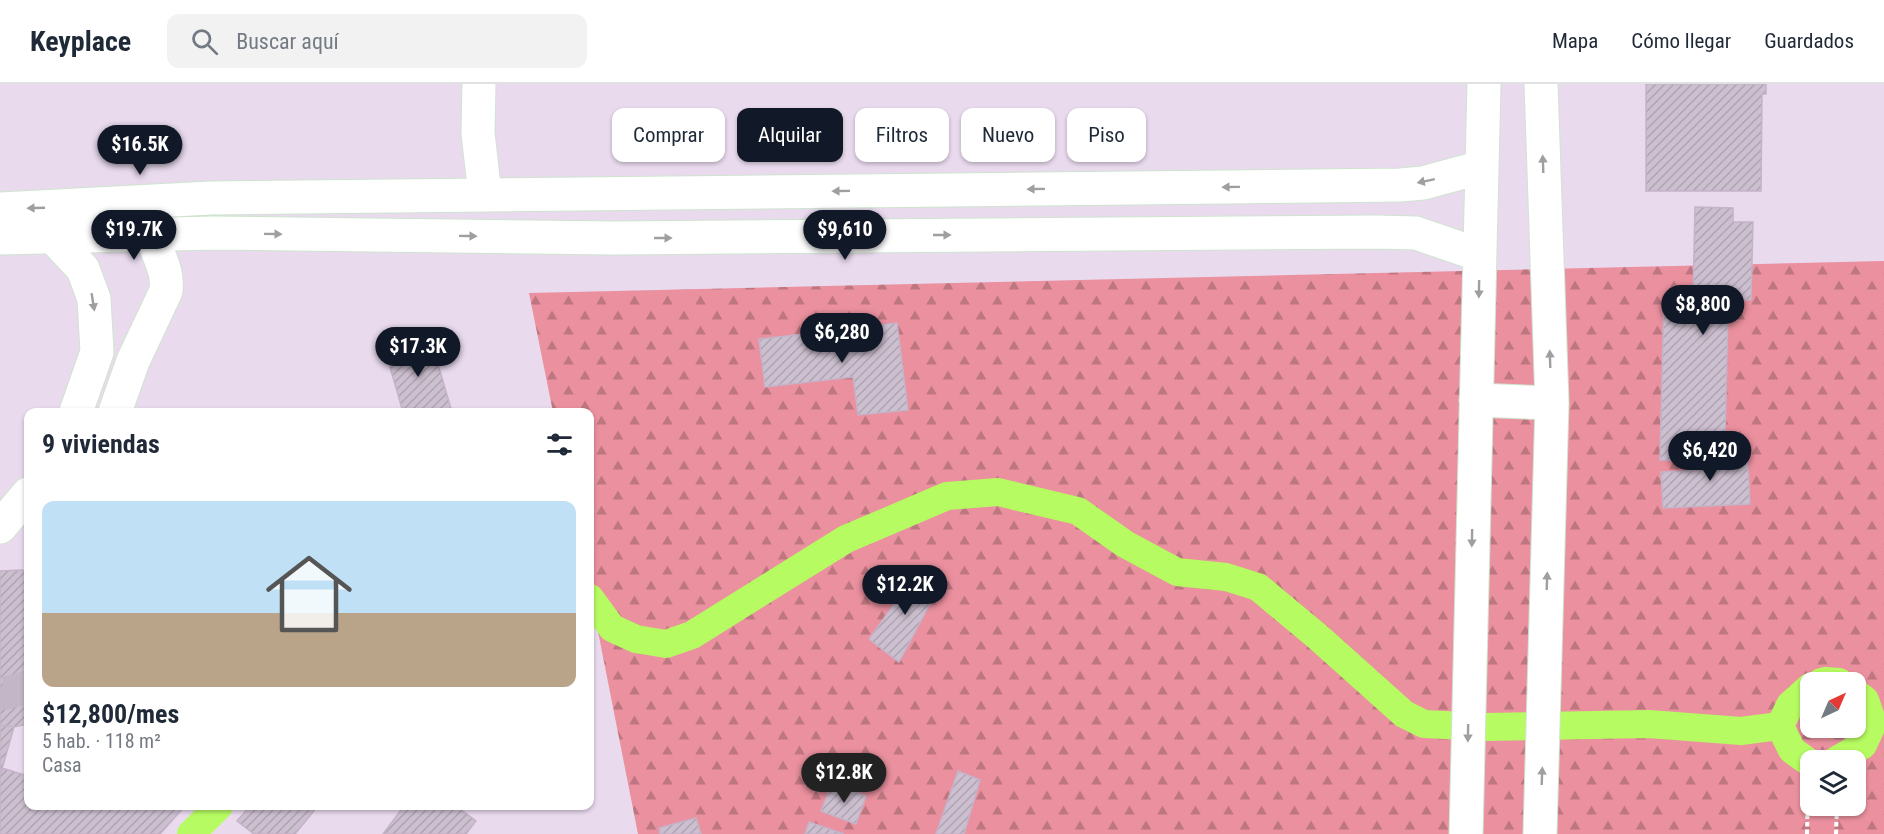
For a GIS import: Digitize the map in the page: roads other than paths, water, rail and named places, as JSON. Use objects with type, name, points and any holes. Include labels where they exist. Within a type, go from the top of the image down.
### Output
[{"type":"street","points":[[479,84],[478,133],[485,195]]},
{"type":"street","points":[[1466,834],[1484,84]]},
{"type":"street","points":[[1540,834],[1552,403],[1541,84]]},
{"type":"street","points":[[0,209],[211,198],[1400,185],[1423,183],[1482,167]]},
{"type":"street","points":[[121,408],[133,361],[166,291],[164,267],[152,235],[150,201]]},
{"type":"street","points":[[0,238],[226,233],[614,238],[1376,232],[1416,233],[1480,255]]},
{"type":"street","points":[[52,237],[83,269],[94,299],[97,352],[78,406],[100,408]]},
{"type":"street","points":[[1476,400],[1552,403]]},
{"type":"street","points":[[0,526],[24,499]]},
{"type":"waterway","points":[[594,603],[612,628],[636,639],[666,644],[692,635],[846,539],[947,496],[998,492],[1078,511],[1125,544],[1177,572],[1226,577],[1258,587],[1404,714],[1424,724],[1486,727],[1649,724],[1741,731],[1780,726]]},
{"type":"waterway","points":[[1780,726],[1790,705],[1800,696]]},
{"type":"waterway","points":[[1854,750],[1863,745],[1873,723],[1866,703]]},
{"type":"waterway","points":[[1780,726],[1792,750],[1800,756]]},
{"type":"waterway","points":[[191,834],[215,810]]},
{"type":"tunnel","points":[[0,690],[6,693],[24,688]]}]
